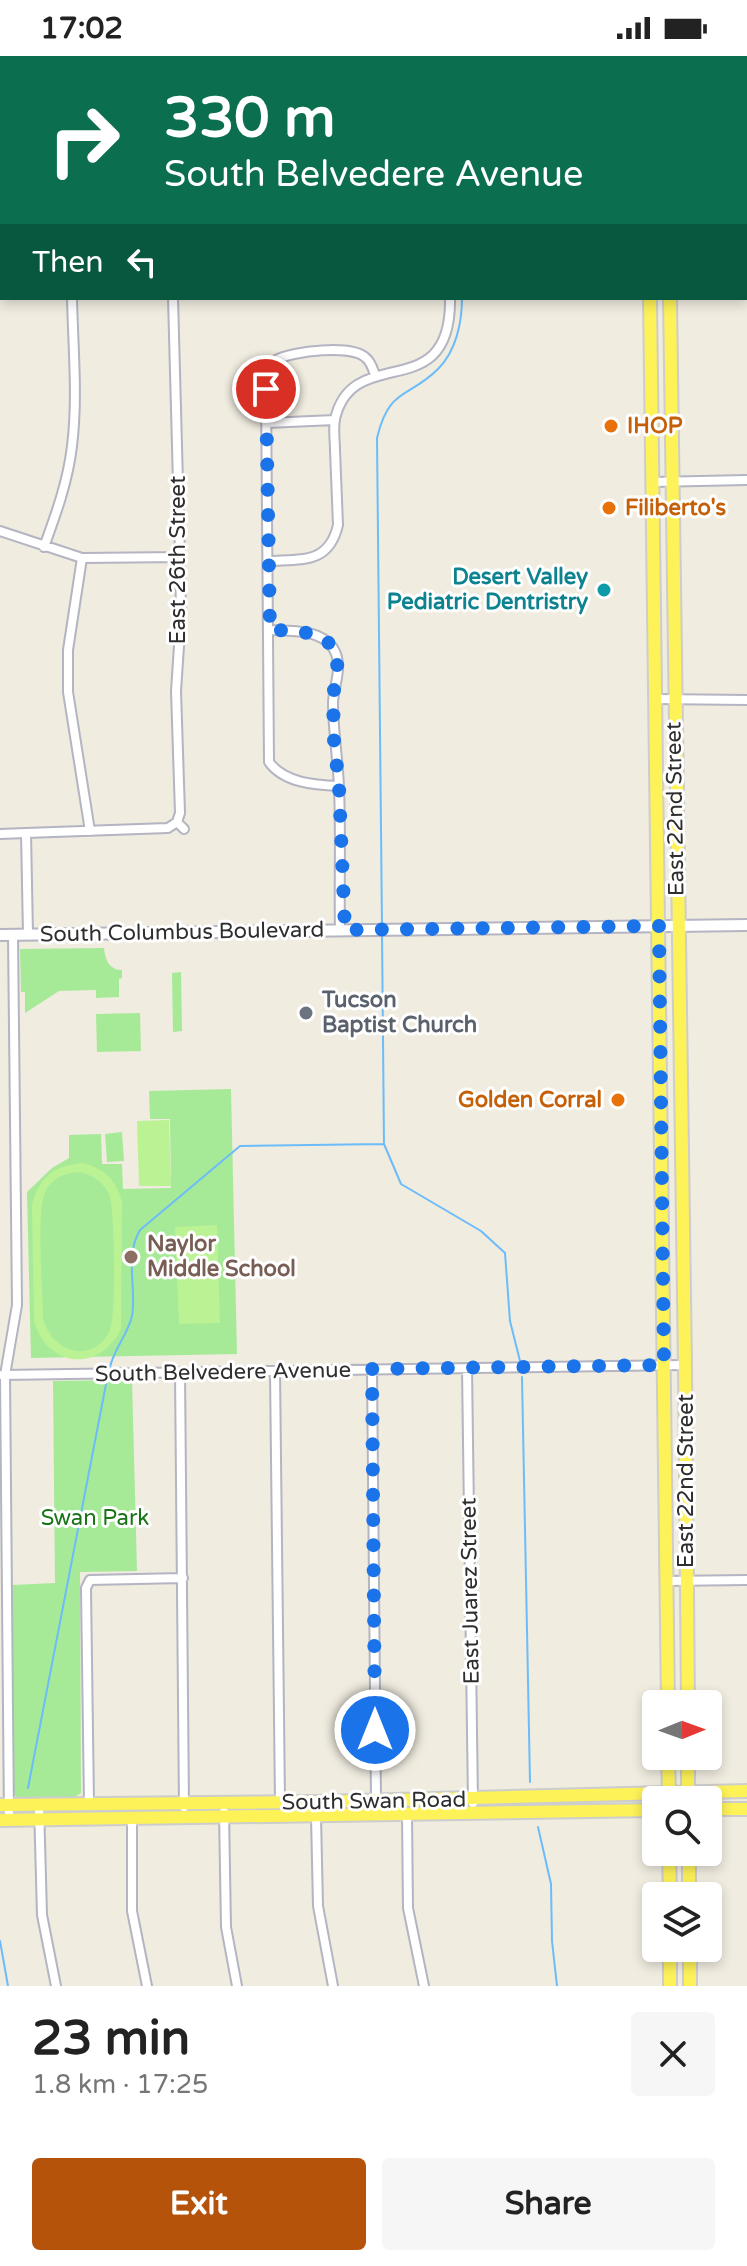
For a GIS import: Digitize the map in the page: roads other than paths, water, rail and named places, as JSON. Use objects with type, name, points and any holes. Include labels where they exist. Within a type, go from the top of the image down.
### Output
[{"type":"main road","name":"East 22nd Street","points":[[650,300],[668,1690]]},
{"type":"main road","name":"East 22nd Street","points":[[670,300],[688,1690]]},
{"type":"main road","name":"South Swan Road","points":[[722,1793],[747,1791]]},
{"type":"main road","name":"South Swan Road","points":[[5,1805],[642,1796]]},
{"type":"main road","points":[[722,1809],[747,1809]]},
{"type":"main road","name":"South Swan Road","points":[[4,1820],[642,1810]]},
{"type":"main road","points":[[670,1962],[670,1986]]},
{"type":"main road","points":[[690,1962],[690,1986]]},
{"type":"street","points":[[44,547],[63,491],[73,439],[72,300]]},
{"type":"street","name":"East 26th Street","points":[[90,831],[180,825],[176,691],[181,616],[173,300]]},
{"type":"street","points":[[269,561],[315,557],[327,550],[335,538],[338,525],[335,420],[349,392],[375,375],[409,370],[433,356],[447,335],[450,300]]},
{"type":"street","points":[[339,786],[291,778],[277,772],[269,762],[266,389],[276,360],[287,354],[342,350],[356,352],[368,359],[375,375]]},
{"type":"street","points":[[266,423],[335,420]]},
{"type":"street","points":[[653,482],[747,480]]},
{"type":"street","points":[[0,531],[82,558],[180,557]]},
{"type":"street","points":[[0,834],[90,831],[68,692],[68,650],[82,558]]},
{"type":"street","points":[[270,630],[300,631],[323,638],[336,653],[334,740],[339,786],[341,882],[344,888],[343,930]]},
{"type":"street","points":[[655,699],[747,700]]},
{"type":"street","points":[[26,833],[28,935]]},
{"type":"street","name":"South Columbus Boulevard","points":[[0,935],[747,925]]},
{"type":"street","points":[[4,1820],[3,1375],[17,1305],[13,935]]},
{"type":"street","name":"South Belvedere Avenue","points":[[3,1375],[685,1365]]},
{"type":"street","name":"East Juarez Street","points":[[467,1368],[472,1799],[475,1813]]},
{"type":"street","points":[[372,1369],[376,1801]]},
{"type":"street","points":[[275,1371],[280,1802]]},
{"type":"street","points":[[180,1372],[184,1817]]},
{"type":"street","points":[[89,1804],[86,1588],[90,1580],[183,1578]]},
{"type":"street","points":[[666,1581],[747,1580]]},
{"type":"street","points":[[224,1803],[226,1927],[237,1986]]},
{"type":"street","points":[[39,1805],[42,1915],[56,1986]]},
{"type":"street","points":[[407,1815],[408,1908],[424,1986]]},
{"type":"street","points":[[316,1817],[318,1906],[333,1986]]},
{"type":"street","points":[[132,1818],[132,1911],[147,1986]]},
{"type":"waterway","points":[[382,926],[377,438],[387,410],[438,369],[449,354],[459,327],[462,300]]},
{"type":"waterway","points":[[110,1367],[132,1316],[132,1261],[140,1230],[240,1146],[384,1144],[382,933]]},
{"type":"waterway","points":[[384,1144],[401,1184],[481,1231],[505,1253],[510,1321],[520,1361]]},
{"type":"waterway","points":[[522,1377],[530,1782]]},
{"type":"waterway","points":[[28,1788],[107,1379]]},
{"type":"waterway","points":[[538,1827],[551,1884],[557,1986]]},
{"type":"waterway","points":[[0,1941],[8,1986]]},
{"type":"place","name":"IHOP","points":[[611,426]]},
{"type":"place","name":"Filiberto's","points":[[609,508]]},
{"type":"place","name":"Desert Valley Pediatric Dentristry","points":[[604,590]]},
{"type":"place","name":"Tucson Baptist Church","points":[[306,1013]]},
{"type":"place","name":"Golden Corral","points":[[618,1100]]},
{"type":"place","name":"Naylor Middle School","points":[[131,1257]]},
{"type":"park label","name":"Swan Park","points":[[95,1518]]}]
